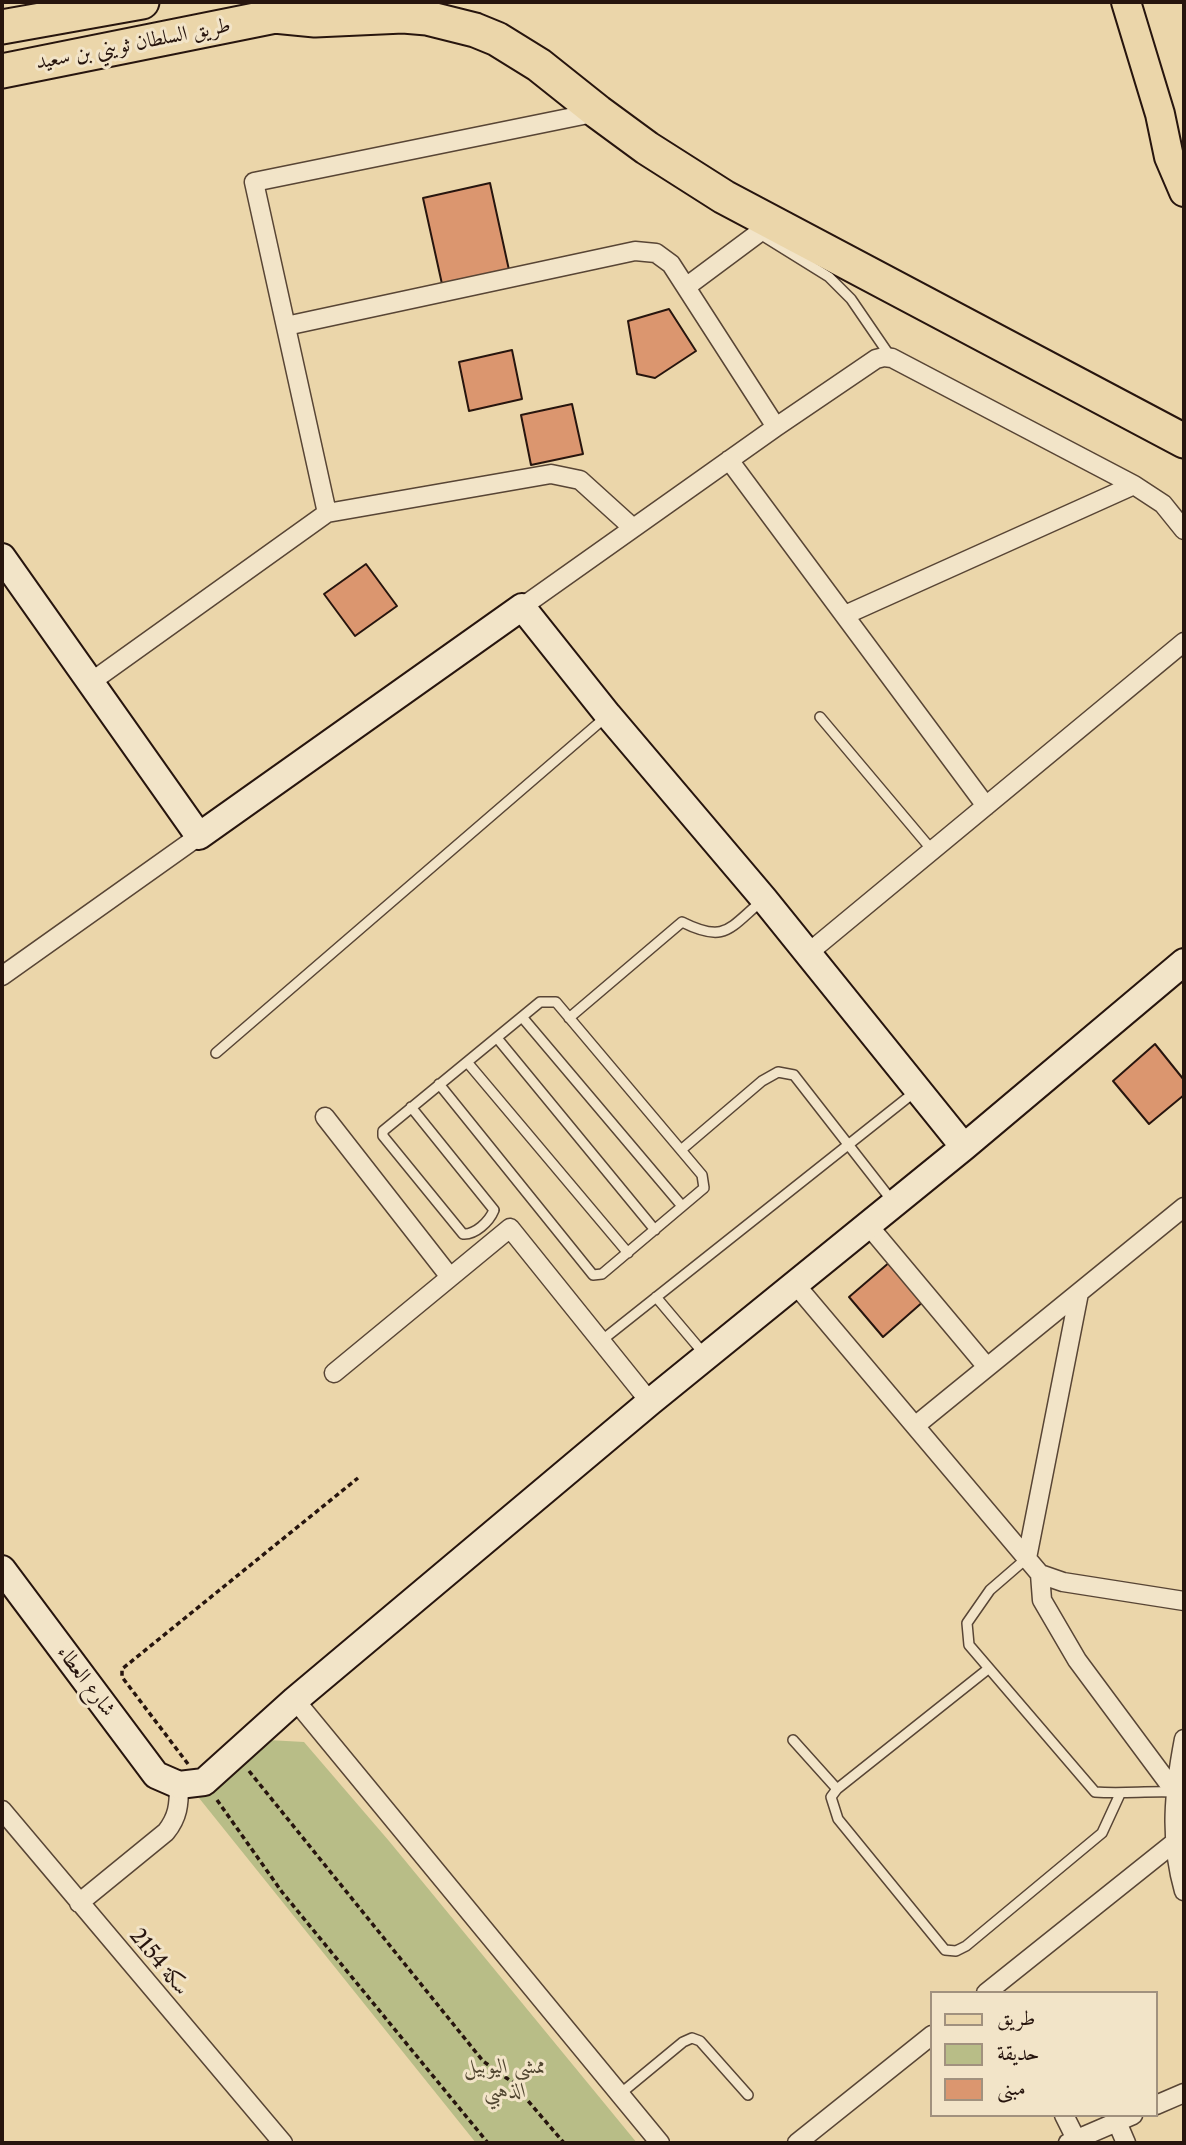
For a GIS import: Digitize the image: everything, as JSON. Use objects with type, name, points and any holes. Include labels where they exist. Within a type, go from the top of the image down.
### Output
[{"type":"highway","points":[[2,8],[22,2]]},
{"type":"highway","name":"طريق السلطان ثويني بن سعيد","points":[[2,27],[142,2]]},
{"type":"highway","name":"طريق السلطان ثويني بن سعيد","points":[[2,71],[347,2]]},
{"type":"highway","points":[[274,16],[315,20],[403,16],[452,23],[486,35],[519,51],[598,112],[765,228],[1184,441]]},
{"type":"main road","points":[[1126,2],[1160,114],[1169,157],[1184,192]]},
{"type":"main road","points":[[1160,114],[1184,153]]},
{"type":"street","points":[[327,513],[254,182],[598,112]]},
{"type":"street","points":[[686,287],[765,228]]},
{"type":"street","points":[[286,326],[635,251],[656,253],[671,264],[776,427]]},
{"type":"street","points":[[2,976],[729,460],[876,359],[892,358],[1134,485],[1163,504],[1184,530]]},
{"type":"street","points":[[729,460],[986,806]]},
{"type":"street","points":[[91,682],[327,513],[551,474],[580,480],[633,528]]},
{"type":"street","points":[[845,615],[1134,485]]},
{"type":"street","points":[[2,556],[199,836]]},
{"type":"street","points":[[522,607],[608,715],[764,899],[964,1147]]},
{"type":"street","points":[[807,954],[1184,642]]},
{"type":"street","points":[[79,1903],[166,1832],[175,1821],[179,1806],[191,1784],[650,1402],[964,1147],[1184,962]]},
{"type":"street","points":[[325,1117],[450,1277]]},
{"type":"street","points":[[915,1426],[1184,1208]]},
{"type":"street","points":[[868,1225],[987,1367]]},
{"type":"street","points":[[334,1373],[510,1228],[650,1402]]},
{"type":"street","points":[[795,1284],[1040,1574],[1063,1582],[1184,1601]]},
{"type":"street","points":[[1027,1558],[1079,1293]]},
{"type":"street","name":"شارع العطاء","points":[[2,1569],[156,1774],[191,1784]]},
{"type":"street","points":[[1040,1574],[1042,1600],[1077,1660],[1175,1792]]},
{"type":"street","points":[[295,1700],[660,2143]]},
{"type":"street","points":[[1184,1738],[1175,1792],[1175,1842],[1184,1891]]},
{"type":"street","name":"سكة 2154","points":[[2,1810],[283,2143]]},
{"type":"street","points":[[989,1991],[1175,1842]]},
{"type":"street","points":[[797,2143],[930,2037]]},
{"type":"street","points":[[1158,2104],[1184,2092]]},
{"type":"street","points":[[1066,2117],[1072,2141],[1125,2119],[1126,2143]]},
{"type":"lane","points":[[765,228],[829,277],[851,299],[892,358]]},
{"type":"lane","points":[[216,1053],[608,715]]},
{"type":"lane","points":[[820,716],[932,850]]},
{"type":"lane","points":[[569,1018],[682,922],[704,933],[723,933],[764,899]]},
{"type":"lane","points":[[411,1107],[494,1210],[491,1219],[470,1235],[463,1234],[383,1136],[383,1131],[411,1107],[439,1084],[467,1062],[540,1002],[556,1002],[702,1175],[704,1188],[602,1275],[593,1275],[439,1084]]},
{"type":"lane","points":[[522,1017],[682,1206]]},
{"type":"lane","points":[[496,1038],[655,1230]]},
{"type":"lane","points":[[467,1062],[628,1253]]},
{"type":"lane","points":[[681,1150],[762,1081],[778,1072],[794,1075],[894,1204]]},
{"type":"lane","points":[[601,1341],[917,1090]]},
{"type":"lane","points":[[656,1297],[706,1356]]},
{"type":"lane","points":[[1027,1558],[990,1590],[967,1623],[969,1645],[1095,1792],[1175,1792]]},
{"type":"lane","points":[[988,1669],[837,1789],[831,1797],[838,1819],[945,1950],[956,1951],[966,1946],[1102,1833],[1120,1794]]},
{"type":"lane","points":[[793,1740],[837,1789]]},
{"type":"lane","points":[[620,2094],[683,2042],[692,2038],[700,2040],[748,2095]]},
{"type":"path","points":[[358,1478],[122,1669],[122,1677],[178,1753],[191,1784],[488,2143]]},
{"type":"path","points":[[247,1770],[483,2060],[512,2082],[564,2143]]},
{"type":"green space","name":"ممشى اليوبيل الذهبي","points":[[268,1740],[304,1742],[389,1841],[637,2143],[476,2143],[199,1798]]},
{"type":"building","points":[[490,183],[509,270],[442,284],[423,198]]},
{"type":"building","points":[[669,309],[696,351],[655,378],[637,374],[628,321]]},
{"type":"building","points":[[512,350],[522,399],[469,411],[459,362]]},
{"type":"building","points":[[572,404],[583,454],[531,465],[521,415]]},
{"type":"building","points":[[366,564],[397,606],[355,636],[324,594]]},
{"type":"building","points":[[1155,1044],[1184,1080],[1184,1095],[1149,1124],[1113,1081]]},
{"type":"building","points":[[891,1261],[925,1300],[883,1337],[849,1297]]}]
